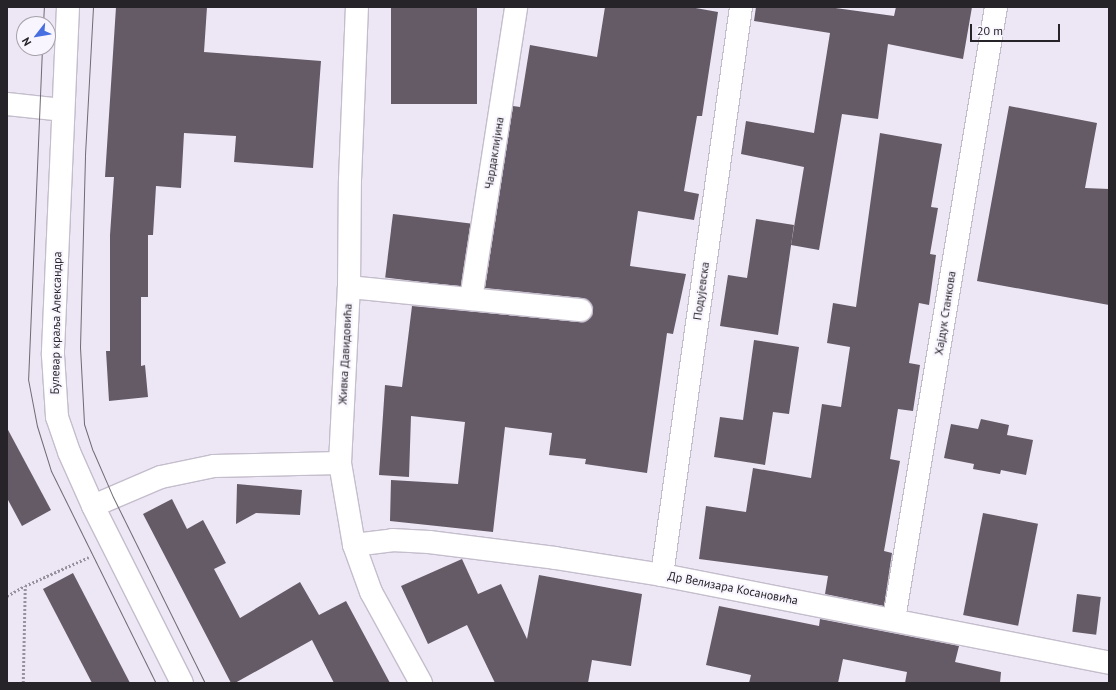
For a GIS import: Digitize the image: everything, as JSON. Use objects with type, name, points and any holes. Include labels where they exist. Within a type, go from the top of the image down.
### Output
[{"type":"street","name":"Булевар краља Александра","points":[[68,7],[53,355],[55,399],[63,436],[93,506],[182,683]]},
{"type":"street","name":"Живка Давидовића","points":[[357,7],[350,180],[349,287],[340,463],[354,545],[371,592],[421,683]]},
{"type":"street","name":"Чардаклијина","points":[[471,299],[516,7]]},
{"type":"street","name":"Подујевска","points":[[662,575],[741,7]]},
{"type":"street","name":"Хајдук Станкова","points":[[894,619],[996,7]]},
{"type":"street","points":[[7,104],[63,110]]},
{"type":"street","points":[[349,287],[581,310]]},
{"type":"street","points":[[93,506],[161,477],[214,466],[340,463]]},
{"type":"street","name":"Др Велизара Косановића","points":[[354,545],[392,540],[429,542],[555,558],[662,575],[894,619],[1109,663]]},
{"type":"path","points":[[7,596],[113,544]]},
{"type":"path","points":[[23,683],[25,586]]},
{"type":"building","points":[[116,7],[207,7],[204,52],[321,61],[313,168],[234,162],[236,136],[184,133],[181,188],[156,186],[153,235],[148,235],[148,297],[141,297],[141,366],[145,365],[148,397],[109,401],[106,351],[110,351],[110,235],[114,177],[105,177]]},
{"type":"building","points":[[391,7],[477,7],[477,104],[391,104]]},
{"type":"building","points":[[605,7],[690,7],[718,12],[702,116],[697,116],[684,191],[699,194],[694,220],[638,211],[630,266],[686,274],[673,334],[667,333],[647,473],[585,464],[586,459],[549,455],[552,433],[505,427],[493,532],[390,521],[391,480],[458,484],[465,422],[411,416],[409,477],[379,475],[385,385],[402,387],[412,306],[580,322],[591,317],[592,305],[583,298],[485,288],[513,106],[520,107],[530,45],[597,57]]},
{"type":"building","points":[[756,7],[828,7],[894,16],[896,7],[972,7],[963,59],[888,44],[878,119],[842,114],[819,250],[791,245],[804,167],[741,154],[746,121],[814,133],[830,33],[754,21]]},
{"type":"building","points":[[1009,106],[1097,123],[1085,188],[1109,189],[1109,305],[977,281]]},
{"type":"building","points":[[880,133],[942,144],[931,207],[938,208],[930,254],[936,255],[929,305],[919,303],[909,363],[920,365],[913,411],[898,409],[890,459],[900,461],[884,551],[892,553],[884,606],[825,594],[828,576],[699,559],[706,506],[746,512],[753,468],[811,478],[822,404],[841,407],[850,347],[827,343],[833,303],[856,307]]},
{"type":"building","points":[[393,214],[470,224],[463,287],[385,278]]},
{"type":"building","points":[[756,219],[794,225],[778,335],[720,326],[728,275],[747,278]]},
{"type":"building","points":[[754,340],[799,347],[789,414],[773,412],[765,465],[714,457],[720,417],[743,420]]},
{"type":"building","points":[[981,419],[1009,425],[1007,435],[1033,440],[1026,475],[1001,470],[1000,474],[973,469],[974,464],[944,458],[951,424],[978,429]]},
{"type":"building","points":[[7,428],[51,510],[22,526],[7,498]]},
{"type":"building","points":[[237,484],[302,490],[300,515],[256,513],[236,524]]},
{"type":"building","points":[[172,499],[187,529],[203,520],[226,563],[214,569],[240,618],[300,582],[319,615],[346,601],[390,683],[334,683],[312,640],[235,683],[231,683],[143,514]]},
{"type":"building","points":[[983,513],[1038,524],[1018,626],[963,615]]},
{"type":"building","points":[[462,559],[478,594],[501,584],[527,639],[539,575],[642,594],[631,666],[592,660],[588,683],[495,683],[467,625],[428,644],[401,586]]},
{"type":"building","points":[[73,573],[130,683],[92,683],[43,589]]},
{"type":"building","points":[[1077,594],[1101,597],[1096,635],[1072,632]]},
{"type":"building","points":[[719,606],[819,626],[820,619],[959,646],[955,662],[1001,672],[1000,683],[905,683],[907,672],[843,659],[838,683],[749,683],[751,675],[706,665]]},
{"type":"tram line","points":[[43,16],[44,7]]},
{"type":"tram line","points":[[93,7],[85,156],[80,347],[84,424],[93,451],[113,497],[205,683]]},
{"type":"tram line","points":[[42,56],[28,379],[37,426],[51,471],[156,683]]}]
